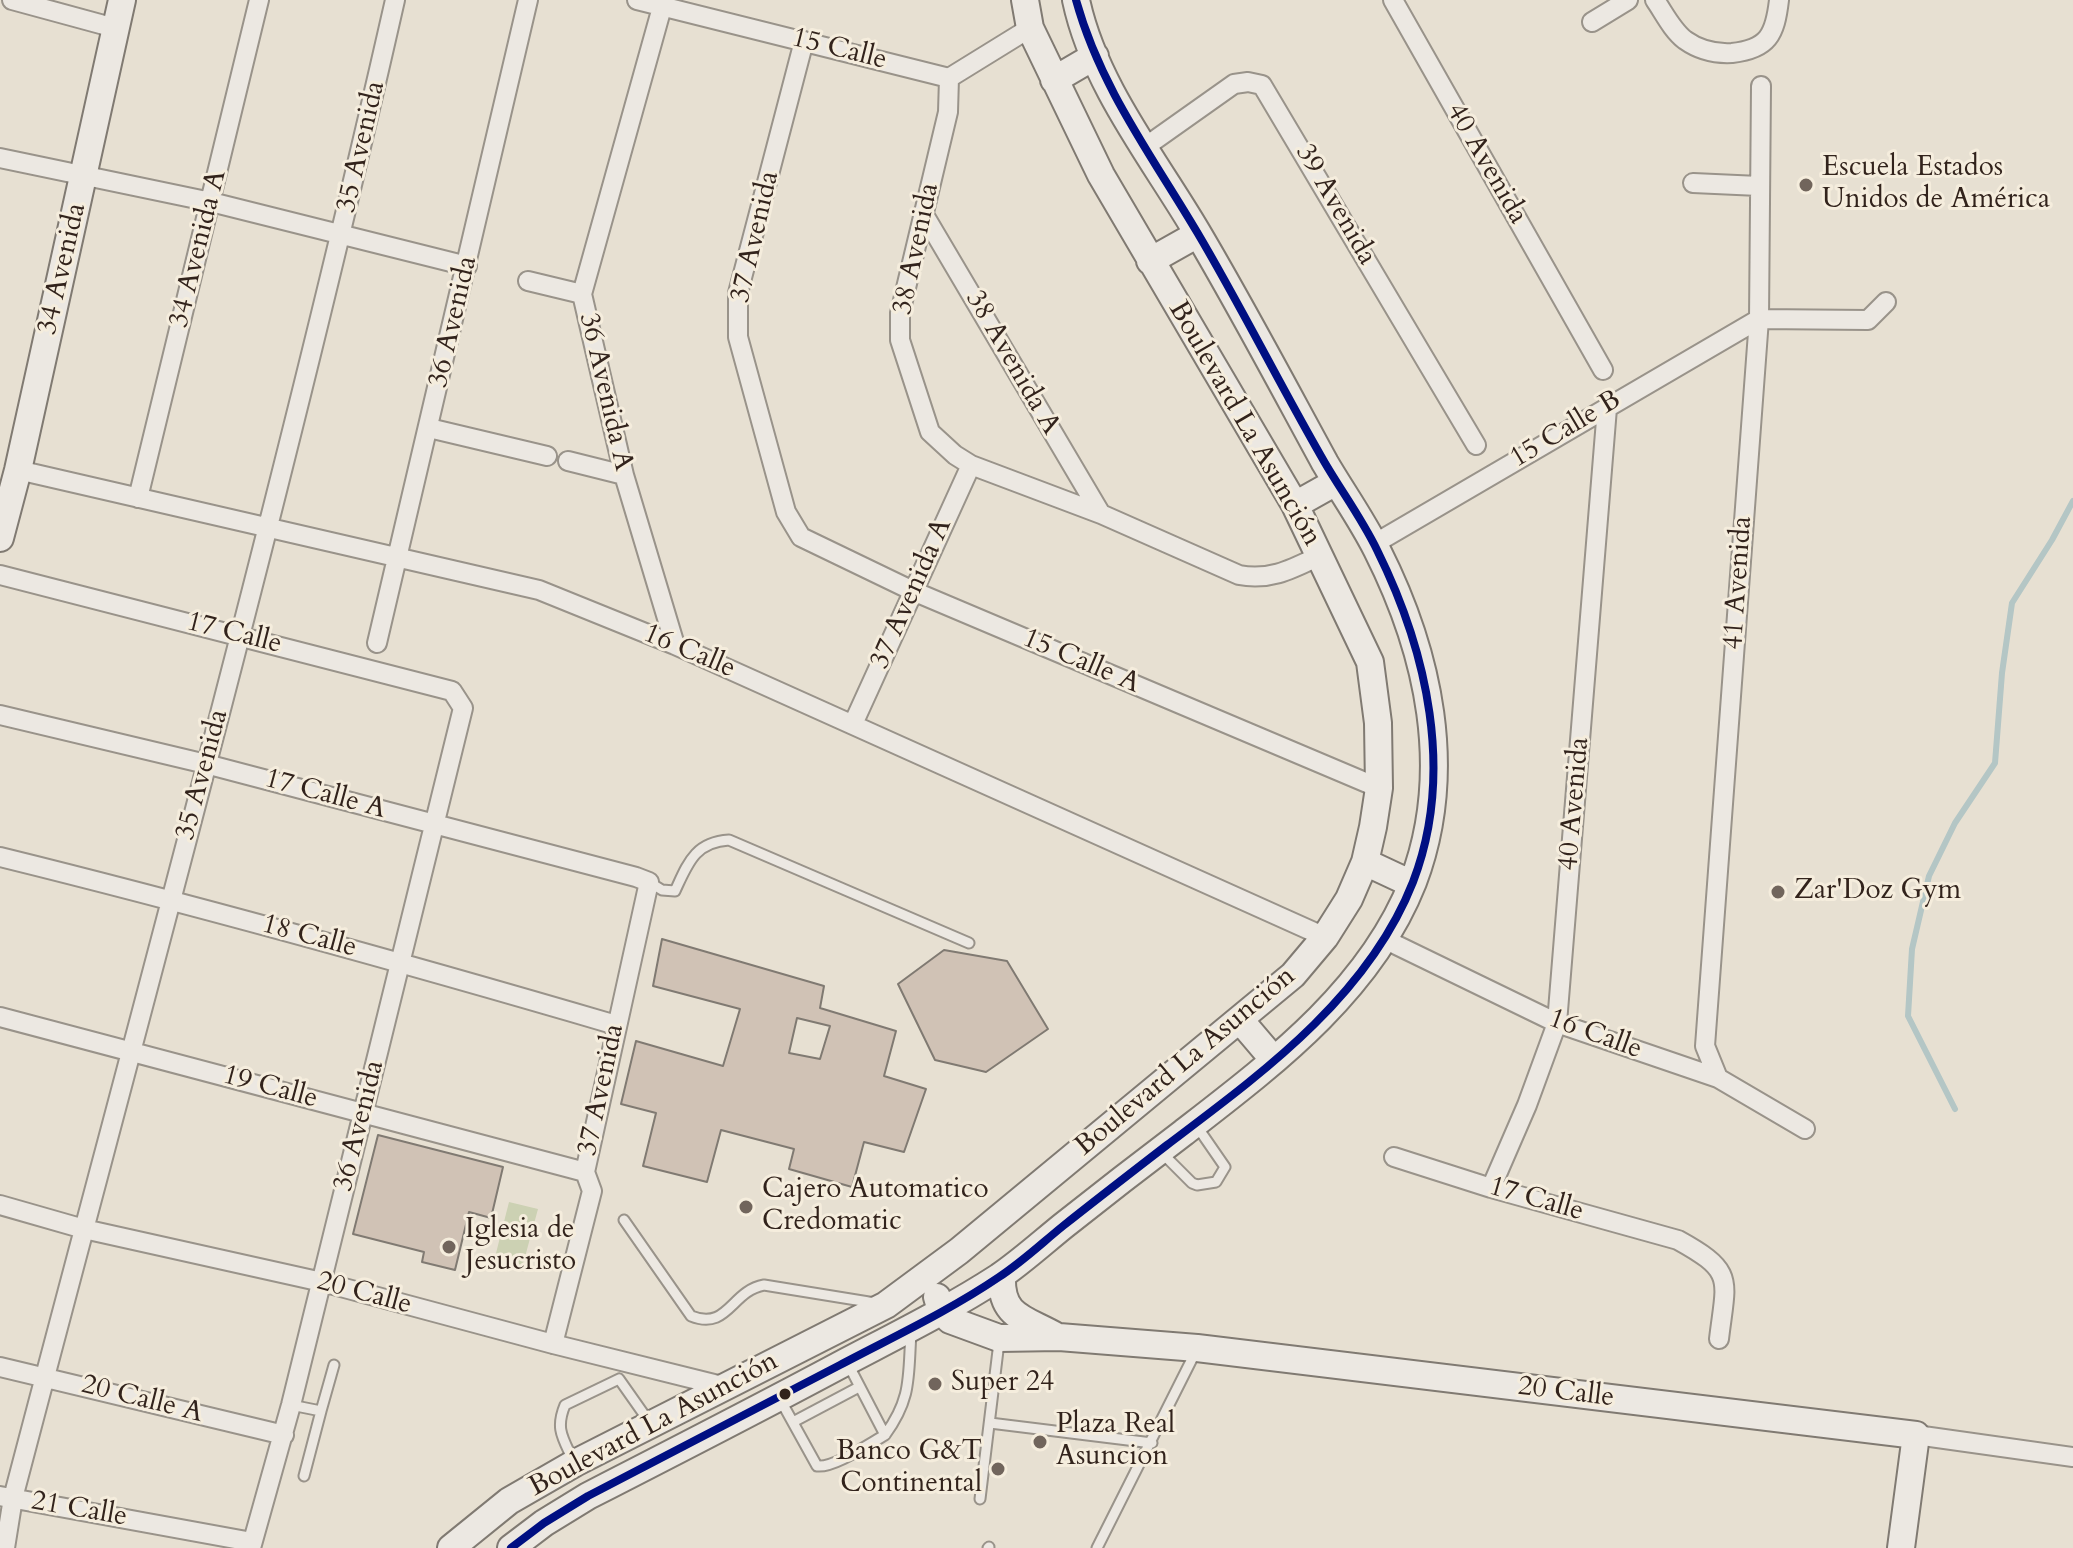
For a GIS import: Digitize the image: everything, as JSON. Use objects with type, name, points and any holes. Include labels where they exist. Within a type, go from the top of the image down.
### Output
[{"type":"main road","name":"34 Avenida","points":[[0,538],[18,470],[122,0]]},
{"type":"main road","name":"Boulevard La Asunción","points":[[451,1548],[509,1501],[575,1463],[886,1305],[959,1251],[1293,975],[1325,937],[1349,899],[1365,862],[1379,788],[1378,723],[1370,662],[1295,505],[1101,175],[1030,28],[1025,0]]},
{"type":"main road","name":"Boulevard La Asunción","points":[[511,1548],[588,1496],[911,1328],[1002,1275],[1274,1060],[1318,1021],[1344,995],[1384,939],[1412,884],[1428,834],[1436,769],[1431,705],[1418,647],[1396,589],[1374,544],[1336,482],[1198,234],[1116,100],[1086,40],[1081,2]]},
{"type":"main road","points":[[1054,80],[1095,56]]},
{"type":"main road","points":[[1150,261],[1198,234]]},
{"type":"main road","points":[[1295,505],[1336,482]]},
{"type":"main road","points":[[1365,862],[1412,884]]},
{"type":"main road","points":[[1240,1020],[1274,1060]]},
{"type":"main road","points":[[941,1311],[937,1301],[938,1285],[959,1251]]},
{"type":"main road","name":"20 Calle","points":[[1002,1275],[1003,1299],[1010,1311],[1059,1337]]},
{"type":"main road","name":"20 Calle","points":[[941,1311],[962,1326],[999,1338],[1059,1337],[1197,1348],[1916,1435]]},
{"type":"main road","points":[[1901,1548],[1916,1435]]},
{"type":"street","points":[[12,0],[115,28]]},
{"type":"street","name":"34 Avenida A","points":[[138,498],[259,0]]},
{"type":"street","name":"35 Avenida","points":[[5,1548],[6,1497],[45,1377],[268,529],[342,235],[395,0]]},
{"type":"street","name":"36 Avenida","points":[[377,643],[528,0]]},
{"type":"street","name":"15 Calle","points":[[637,0],[663,3],[949,78]]},
{"type":"street","name":"40 Avenida","points":[[1393,0],[1603,370]]},
{"type":"street","points":[[1592,22],[1628,0]]},
{"type":"street","points":[[1655,0],[1683,39],[1717,54],[1754,51],[1767,39],[1777,19],[1779,0]]},
{"type":"street","name":"36 Avenida A","points":[[663,3],[582,294],[624,475],[675,645]]},
{"type":"street","points":[[949,78],[1030,28]]},
{"type":"street","name":"37 Avenida","points":[[792,524],[738,337],[738,293],[804,41]]},
{"type":"street","name":"38 Avenida","points":[[949,78],[948,112],[903,291],[900,340],[930,432],[963,460]]},
{"type":"street","name":"39 Avenida","points":[[1145,147],[1234,84],[1248,82],[1262,85],[1476,445]]},
{"type":"street","name":"41 Avenida","points":[[1718,1078],[1705,1046],[1759,319],[1761,86]]},
{"type":"street","points":[[0,158],[211,202],[467,266]]},
{"type":"street","points":[[1693,183],[1759,186]]},
{"type":"street","name":"38 Avenida A","points":[[923,213],[1101,514]]},
{"type":"street","points":[[528,281],[582,294]]},
{"type":"street","points":[[1759,319],[1868,320],[1886,302]]},
{"type":"street","name":"15 Calle B","points":[[1374,544],[1759,319]]},
{"type":"street","name":"40 Avenida","points":[[1491,1188],[1527,1105],[1557,1023],[1607,408]]},
{"type":"street","points":[[429,428],[547,456]]},
{"type":"street","points":[[963,460],[1101,514],[1239,575],[1276,575],[1319,556]]},
{"type":"street","name":"37 Avenida A","points":[[853,724],[913,591],[963,460]]},
{"type":"street","points":[[568,461],[624,475]]},
{"type":"street","name":"16 Calle","points":[[18,470],[539,590],[675,645],[1325,937]]},
{"type":"street","name":"15 Calle A","points":[[792,524],[801,537],[913,591],[1379,788]]},
{"type":"street","name":"17 Calle","points":[[0,575],[452,691],[462,703]]},
{"type":"street","name":"36 Avenida","points":[[251,1545],[284,1435],[463,714],[462,703]]},
{"type":"street","name":"17 Calle A","points":[[0,715],[436,823],[649,882]]},
{"type":"street","name":"18 Calle","points":[[0,857],[402,962],[616,1025]]},
{"type":"street","name":"37 Avenida","points":[[553,1344],[592,1191],[585,1172],[649,882]]},
{"type":"street","name":"16 Calle","points":[[1384,939],[1557,1023],[1718,1078],[1805,1129]]},
{"type":"street","name":"19 Calle","points":[[0,1017],[585,1172]]},
{"type":"street","name":"17 Calle","points":[[1394,1157],[1491,1188],[1678,1240],[1711,1259],[1722,1275],[1725,1285],[1719,1339]]},
{"type":"street","name":"20 Calle","points":[[0,1205],[84,1229],[322,1282],[553,1344],[622,1370],[726,1387]]},
{"type":"street","name":"20 Calle A","points":[[0,1367],[284,1435]]},
{"type":"street","name":"20 Calle","points":[[1916,1435],[2073,1457]]},
{"type":"street","name":"21 Calle","points":[[6,1497],[251,1545]]},
{"type":"lane","points":[[649,882],[662,890],[675,891],[702,846],[729,840],[969,943]]},
{"type":"lane","points":[[1160,1150],[1192,1183],[1216,1182],[1223,1175],[1225,1167],[1194,1123]]},
{"type":"lane","points":[[624,1220],[691,1316],[700,1320],[710,1321],[721,1317],[751,1287],[764,1285],[886,1305]]},
{"type":"lane","points":[[779,1398],[817,1466],[822,1468],[885,1435],[901,1413],[907,1393],[911,1328]]},
{"type":"lane","points":[[980,1499],[999,1338]]},
{"type":"lane","points":[[1097,1548],[1197,1348]]},
{"type":"lane","points":[[847,1362],[885,1435]]},
{"type":"lane","points":[[304,1476],[334,1365]]},
{"type":"lane","points":[[575,1463],[560,1431],[559,1418],[565,1405],[622,1370],[633,1403],[652,1426]]},
{"type":"lane","points":[[793,1422],[859,1387]]},
{"type":"lane","points":[[291,1405],[321,1411]]},
{"type":"lane","points":[[990,1423],[1152,1443]]},
{"type":"green space","points":[[509,1202],[538,1209],[522,1268],[494,1261]]},
{"type":"building","points":[[662,939],[824,986],[820,1008],[896,1031],[884,1076],[926,1089],[904,1152],[864,1142],[852,1187],[789,1169],[794,1149],[721,1130],[707,1182],[643,1166],[656,1113],[621,1104],[636,1041],[723,1066],[740,1009],[653,986]],"holes":[[[797,1018],[830,1026],[820,1059],[789,1053]]]},
{"type":"building","points":[[944,950],[1007,961],[1048,1029],[986,1072],[935,1060],[898,984]]},
{"type":"building","points":[[378,1135],[503,1167],[491,1218],[469,1212],[455,1270],[422,1262],[424,1252],[353,1234]]},
{"type":"waterway","points":[[1955,1109],[1908,1016],[1912,949],[1929,876],[1955,823],[1995,763],[2002,673],[2012,603],[2073,501]]},
{"type":"transit line","points":[[511,1548],[588,1496],[921,1323],[1007,1271],[1239,1090],[1308,1030],[1369,962],[1413,882],[1426,841],[1432,798],[1433,756],[1430,713],[1421,671],[1395,589],[1365,527],[1309,434],[1214,261],[1113,92],[1086,32],[1076,0]]},
{"type":"place","name":"Escuela Estados Unidos de América","points":[[1806,185]]},
{"type":"place","name":"Zar'Doz Gym","points":[[1778,892]]},
{"type":"place","name":"Cajero Automatico Credomatic","points":[[746,1207]]},
{"type":"place","name":"Iglesia de Jesucristo","points":[[449,1247]]},
{"type":"place","name":"Super 24","points":[[935,1384]]},
{"type":"place","name":"Plaza Real Asuncion","points":[[1040,1442]]},
{"type":"place","name":"Banco G&T Continental","points":[[998,1469]]}]
